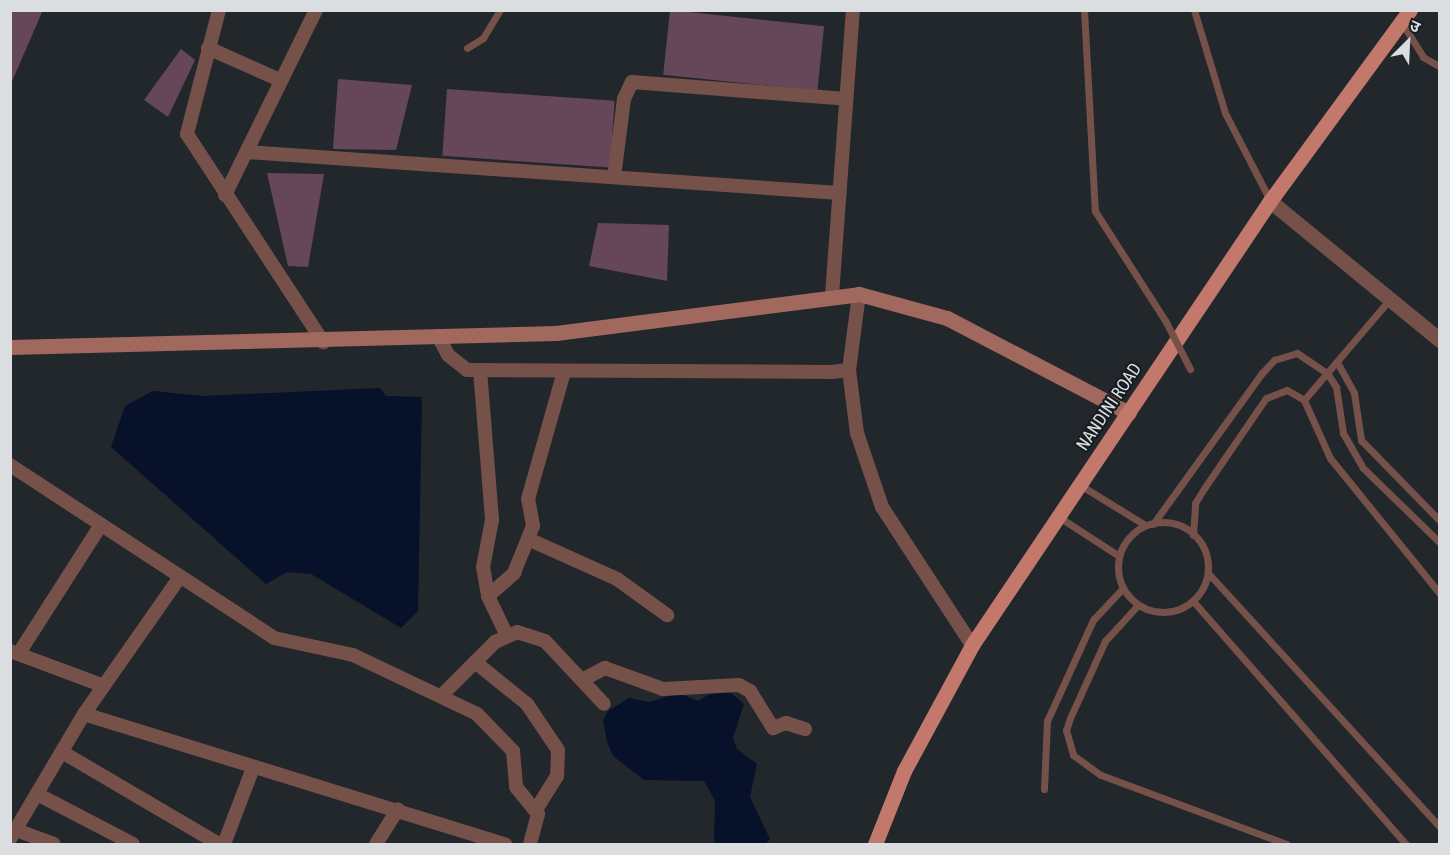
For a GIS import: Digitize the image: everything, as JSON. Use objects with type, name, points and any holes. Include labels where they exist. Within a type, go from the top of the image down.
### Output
[{"type":"main road","name":"NANDINI ROAD","points":[[875,844],[904,771],[972,645],[1270,201],[1406,17]]},
{"type":"main road","points":[[10,347],[323,342],[556,333],[724,315],[832,295],[860,294],[946,318],[1129,413]]},
{"type":"street","points":[[219,10],[186,134],[323,342]]},
{"type":"street","points":[[225,195],[316,10]]},
{"type":"street","points":[[832,295],[853,10]]},
{"type":"street","points":[[208,48],[280,80]]},
{"type":"street","points":[[614,177],[624,99],[632,82],[846,99]]},
{"type":"street","points":[[247,152],[840,193]]},
{"type":"street","points":[[1270,201],[1440,340]]},
{"type":"street","points":[[860,294],[849,370],[857,433],[882,507],[972,645]]},
{"type":"street","points":[[438,336],[457,364],[480,370],[564,372],[849,370]]},
{"type":"street","points":[[480,370],[492,520],[483,555],[488,596],[507,636]]},
{"type":"street","points":[[488,596],[514,573],[528,539],[534,515],[528,499],[564,372]]},
{"type":"street","points":[[10,465],[274,638],[353,655],[442,695],[477,714],[506,740],[513,751],[516,787],[536,810]]},
{"type":"street","points":[[101,525],[15,652],[104,686]]},
{"type":"street","points":[[528,539],[617,579],[667,615]]},
{"type":"street","points":[[54,844],[13,834],[84,714],[180,577]]},
{"type":"street","points":[[442,695],[475,662],[507,636],[517,632],[545,640],[584,679],[604,704]]},
{"type":"street","points":[[475,662],[526,704],[558,750],[557,776],[536,810],[530,844]]},
{"type":"street","points":[[584,679],[605,668],[669,690],[739,685],[750,691],[773,728],[786,723],[805,729]]},
{"type":"street","points":[[84,714],[253,768],[398,809],[505,844]]},
{"type":"street","points":[[62,752],[219,844]]},
{"type":"street","points":[[224,844],[253,768]]},
{"type":"street","points":[[37,794],[133,844]]},
{"type":"street","points":[[376,844],[398,809]]},
{"type":"lane","points":[[467,48],[483,38],[500,10]]},
{"type":"lane","points":[[1084,10],[1095,211],[1166,322],[1190,369]]},
{"type":"lane","points":[[1194,10],[1226,113],[1270,201]]},
{"type":"lane","points":[[1406,17],[1423,57],[1440,67]]},
{"type":"lane","points":[[1304,400],[1389,300]]},
{"type":"lane","points":[[1208,573],[1193,602],[1166,612],[1138,605],[1123,588],[1119,556],[1126,542],[1149,525],[1274,360],[1297,352],[1327,373],[1339,396],[1348,447],[1440,543]]},
{"type":"lane","points":[[1337,362],[1354,393],[1361,440],[1440,521]]},
{"type":"lane","points":[[1193,535],[1195,503],[1266,398],[1287,390],[1304,400],[1330,458],[1440,594]]},
{"type":"lane","points":[[1080,485],[1149,525],[1167,523],[1193,535],[1202,546],[1208,573],[1440,827]]},
{"type":"lane","points":[[1059,517],[1119,556]]},
{"type":"lane","points":[[1044,789],[1047,721],[1093,620],[1123,588]]},
{"type":"lane","points":[[1193,602],[1406,844]]},
{"type":"lane","points":[[1138,605],[1105,642],[1070,718],[1066,730],[1073,755],[1101,775],[1287,844]]},
{"type":"water","points":[[380,388],[386,396],[422,397],[418,611],[401,628],[311,574],[287,572],[266,584],[111,447],[125,406],[153,391],[203,396]]},
{"type":"water","points":[[723,686],[744,704],[733,738],[737,749],[757,764],[750,797],[770,839],[765,844],[714,844],[715,801],[704,781],[644,780],[613,756],[607,742],[603,720],[608,711],[629,698],[649,702],[679,693],[698,701]]},
{"type":"building","points":[[10,10],[43,10],[10,86]]},
{"type":"building","points":[[670,10],[824,26],[817,91],[663,75]]},
{"type":"building","points":[[181,49],[195,60],[168,117],[144,100]]},
{"type":"building","points":[[338,79],[412,85],[396,150],[333,149]]},
{"type":"building","points":[[447,89],[615,101],[610,168],[442,156]]},
{"type":"building","points":[[267,173],[324,174],[308,267],[288,266]]},
{"type":"building","points":[[598,223],[669,225],[667,281],[589,266]]}]
